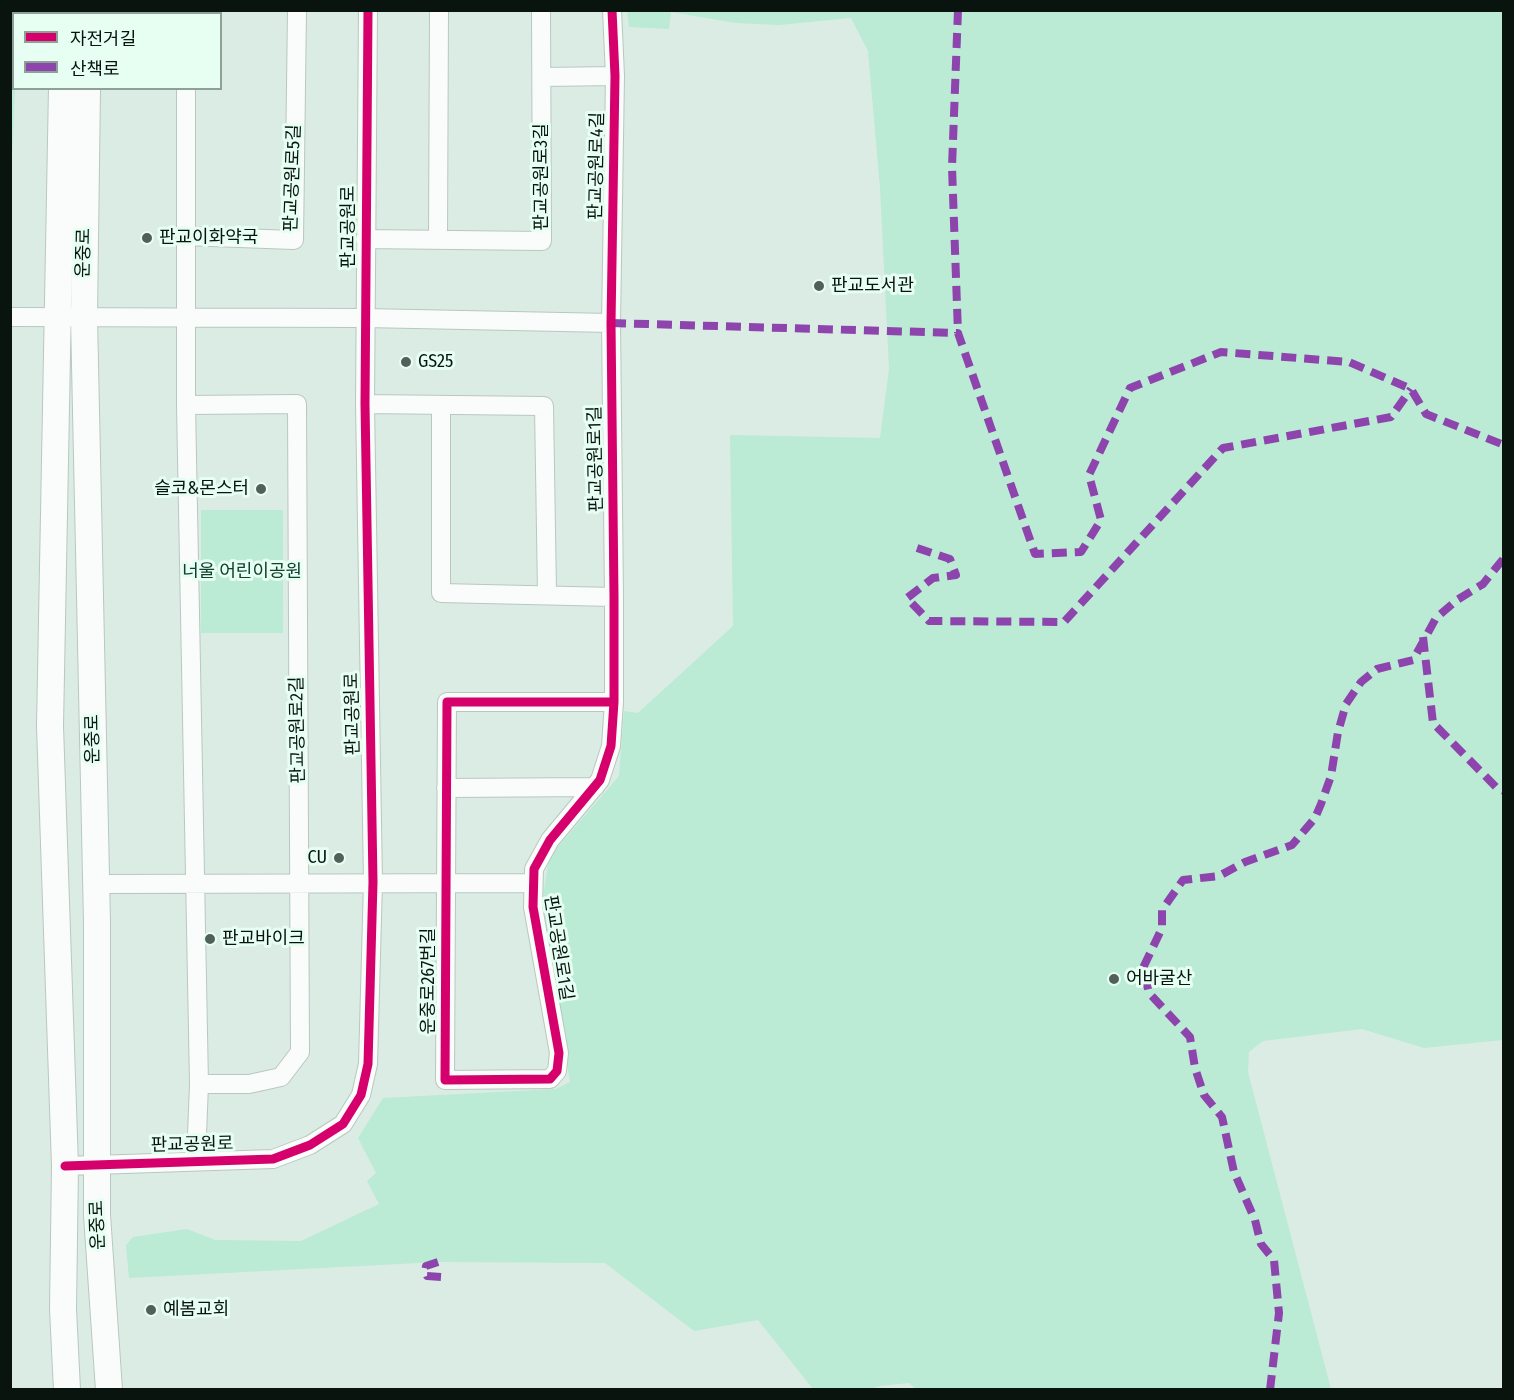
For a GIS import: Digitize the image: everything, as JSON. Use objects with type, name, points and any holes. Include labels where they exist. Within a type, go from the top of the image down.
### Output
[{"type":"main road","name":"운중로","points":[[62,90],[50,726],[65,1166],[63,1309],[67,1389]]},
{"type":"main road","name":"운중로","points":[[87,90],[84,317],[96,884],[97,1215],[109,1389]]},
{"type":"street","name":"판교공원로5길","points":[[185,236],[294,240],[297,10]]},
{"type":"street","name":"판교공원로","points":[[65,1166],[273,1159],[310,1145],[343,1124],[361,1095],[368,1064],[372,882],[365,404],[368,10]]},
{"type":"street","points":[[438,239],[439,10]]},
{"type":"street","name":"판교공원로3길","points":[[365,239],[542,240],[541,10]]},
{"type":"street","name":"판교공원로4길","points":[[611,323],[615,76],[612,10]]},
{"type":"street","points":[[543,77],[615,76]]},
{"type":"street","points":[[186,90],[186,405],[199,1084],[196,1161]]},
{"type":"street","points":[[10,317],[365,318],[611,323]]},
{"type":"street","name":"판교공원로1길","points":[[445,1080],[550,1079],[557,1071],[559,1053],[533,907],[532,883],[534,869],[545,848],[595,787],[606,765],[611,746],[614,702],[614,597],[611,323]]},
{"type":"street","name":"판교공원로2길","points":[[186,405],[297,404],[300,1052],[281,1077],[249,1084],[199,1084]]},
{"type":"street","points":[[365,404],[544,406],[547,594]]},
{"type":"street","points":[[441,406],[441,593],[614,597]]},
{"type":"street","points":[[445,882],[447,702],[614,702]]},
{"type":"street","points":[[446,788],[595,787]]},
{"type":"street","name":"운중로267번길","points":[[445,882],[445,1080]]},
{"type":"street","points":[[96,884],[532,883]]},
{"type":"green space","points":[[10,11],[17,11],[12,12],[12,90],[15,90],[11,182]]},
{"type":"green space","points":[[627,11],[1503,11],[1503,1040],[1424,1048],[1362,1029],[1263,1041],[1249,1052],[1248,1072],[1331,1389],[917,1390],[909,1383],[871,1389],[813,1389],[758,1320],[694,1331],[605,1263],[438,1262],[129,1278],[126,1245],[133,1237],[187,1229],[215,1240],[301,1241],[379,1204],[367,1181],[376,1173],[358,1138],[383,1098],[556,1089],[570,1082],[542,904],[549,857],[619,776],[624,711],[638,713],[733,626],[730,435],[880,438],[889,369],[880,188],[868,51],[851,18],[779,25],[736,23],[671,12],[669,29],[629,27]]},
{"type":"green space","name":"너울 어린이공원","points":[[201,510],[283,510],[283,633],[201,633]]},
{"type":"marked path","points":[[958,10],[952,167],[958,333]]},
{"type":"marked path","points":[[611,323],[958,333],[1035,554],[1081,552],[1101,520],[1089,475],[1130,388],[1221,352],[1349,362],[1411,389],[1426,414],[1504,445]]},
{"type":"marked path","points":[[917,548],[950,559],[956,575],[933,578],[907,598],[929,621],[1064,622],[1223,448],[1391,417],[1411,389]]},
{"type":"marked path","points":[[1270,1390],[1279,1313],[1274,1260],[1261,1244],[1255,1220],[1234,1172],[1222,1117],[1204,1095],[1195,1068],[1190,1037],[1149,993],[1143,968],[1162,928],[1162,910],[1183,880],[1219,876],[1245,862],[1292,845],[1315,818],[1321,804],[1331,776],[1338,732],[1346,704],[1361,682],[1377,669],[1413,660],[1436,618],[1457,600],[1483,584],[1504,558]]},
{"type":"marked path","points":[[1423,637],[1433,723],[1496,787],[1504,791]]},
{"type":"marked path","points":[[438,1262],[426,1266],[425,1271],[427,1276],[441,1277]]},
{"type":"cycle path","points":[[65,1166],[273,1159],[310,1145],[343,1124],[361,1095],[368,1064],[373,882],[365,404],[368,10]]},
{"type":"cycle path","points":[[612,10],[615,76],[611,323],[614,702],[611,746],[600,780],[550,840],[534,869],[533,907],[559,1053],[557,1071],[550,1079],[445,1080],[447,702],[614,702]]},
{"type":"place","name":"판교이화약국","points":[[147,238]]},
{"type":"place","name":"판교도서관","points":[[819,286]]},
{"type":"place","name":"GS25","points":[[406,362]]},
{"type":"place","name":"슬코&몬스터","points":[[261,489]]},
{"type":"place","name":"CU","points":[[339,858]]},
{"type":"place","name":"판교바이크","points":[[210,939]]},
{"type":"place","name":"어바굴산","points":[[1114,979]]},
{"type":"place","name":"예봄교회","points":[[151,1310]]}]
